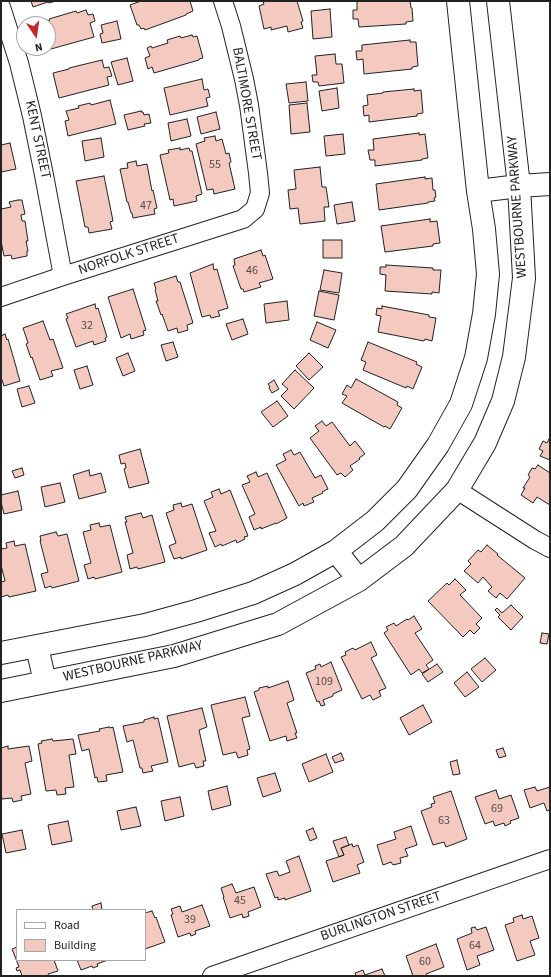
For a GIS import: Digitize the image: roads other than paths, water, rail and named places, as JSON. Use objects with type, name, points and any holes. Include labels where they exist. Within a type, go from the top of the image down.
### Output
[{"type":"main road","points":[[1,653],[145,625],[253,594],[296,574],[336,551],[375,521],[407,489],[438,446],[461,404],[476,358],[484,314],[488,274],[458,1]]},
{"type":"main road","name":"WESTBOURNE PARKWAY","points":[[1,691],[174,656],[278,624],[359,580],[404,546],[457,490],[485,443],[503,401],[514,357],[524,278],[519,186],[498,1]]},
{"type":"main road","points":[[478,191],[550,184]]},
{"type":"main road","points":[[336,551],[359,580]]},
{"type":"main road","points":[[37,647],[45,682]]},
{"type":"street","name":"BALTIMORE STREET","points":[[223,1],[231,26],[249,105],[260,193],[255,209]]},
{"type":"street","name":"KENT STREET","points":[[1,7],[19,62],[32,116],[63,276]]},
{"type":"street","name":"NORFOLK STREET","points":[[1,297],[243,219],[255,209]]},
{"type":"street","points":[[457,490],[550,548]]},
{"type":"street","name":"BURLINGTON STREET","points":[[212,976],[550,859]]}]
